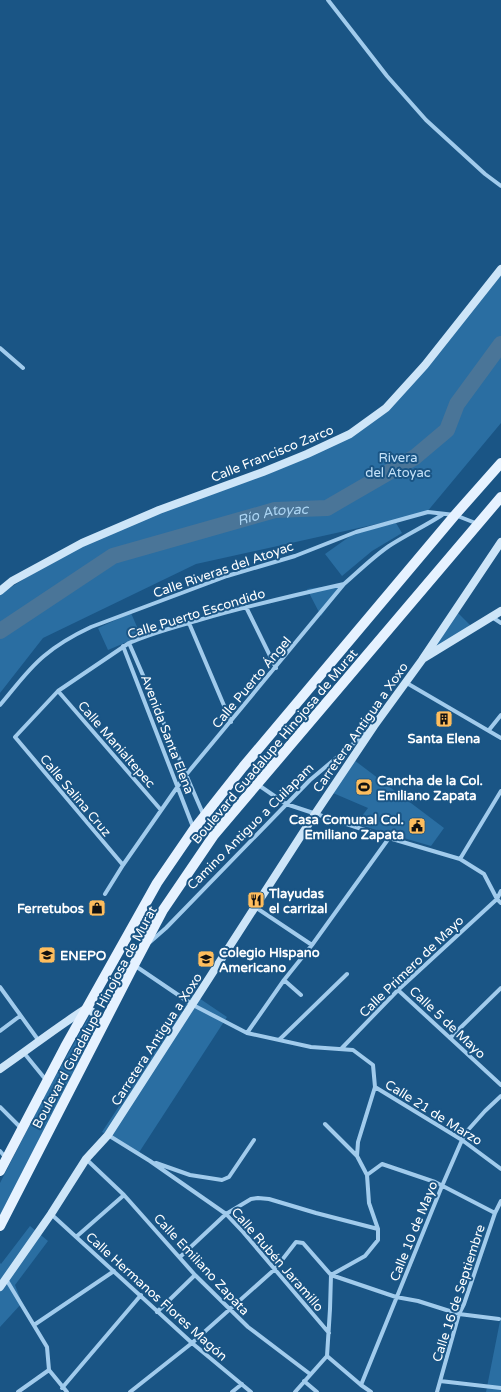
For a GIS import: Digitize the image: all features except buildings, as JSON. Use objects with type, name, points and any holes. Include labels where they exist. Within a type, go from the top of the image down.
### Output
[{"type":"main road","name":"Boulevard Guadalupe Hinojosa de Murat","points":[[0,1172],[3,1155],[22,1129],[87,1008],[157,883],[194,829],[243,767],[455,515],[501,463]]},
{"type":"main road","name":"Boulevard Guadalupe Hinojosa de Murat","points":[[0,1226],[163,910],[214,834],[501,497]]},
{"type":"street","points":[[328,0],[387,76],[426,120],[485,174],[501,186]]},
{"type":"street","name":"Calle Francisco Zarco","points":[[0,591],[12,581],[82,543],[159,510],[263,472],[350,434],[386,408],[425,365],[501,269]]},
{"type":"street","points":[[0,348],[23,368]]},
{"type":"street","name":"Calle Riveras del Atoyac","points":[[0,705],[24,676],[44,657],[70,637],[91,627],[227,576],[295,556],[356,532],[428,512],[455,515],[478,524]]},
{"type":"street","name":"Calle Puerto Ángel","points":[[105,894],[123,865],[177,787],[344,584],[389,546],[422,528],[443,514]]},
{"type":"street","name":"Carretera Antigua a Xoxo","points":[[0,1287],[51,1214],[86,1159],[108,1135],[315,814],[374,726],[422,660],[501,542]]},
{"type":"street","points":[[0,582],[12,581]]},
{"type":"street","name":"Calle Puerto Escondido","points":[[14,737],[58,691],[123,646],[139,639],[189,623],[246,607],[344,584]]},
{"type":"street","points":[[246,607],[276,668]]},
{"type":"street","points":[[422,660],[501,611]]},
{"type":"street","points":[[492,617],[501,623]]},
{"type":"street","points":[[189,623],[231,722]]},
{"type":"street","name":"Avenida Santa Elena","points":[[129,644],[204,817]]},
{"type":"street","name":"Avenida Santa Elena","points":[[123,646],[194,829]]},
{"type":"street","points":[[405,682],[490,730],[501,738]]},
{"type":"street","name":"Calle Manialtepec","points":[[58,691],[161,810]]},
{"type":"street","points":[[490,730],[501,715]]},
{"type":"street","name":"Camino Antiguo a Cuilapam","points":[[145,946],[166,928],[310,780],[374,726]]},
{"type":"street","name":"Calle Salina Cruz","points":[[14,737],[123,865]]},
{"type":"street","points":[[257,784],[286,804],[460,860],[484,874],[497,899],[501,902]]},
{"type":"street","points":[[460,860],[501,791]]},
{"type":"street","points":[[247,1033],[284,980],[312,945],[389,838]]},
{"type":"street","points":[[497,899],[501,891]]},
{"type":"street","name":"Calle Primero de Mayo","points":[[341,1049],[398,990],[497,899]]},
{"type":"street","points":[[255,907],[312,945]]},
{"type":"street","points":[[134,965],[193,1005],[247,1033],[311,1047],[353,1050],[373,1066],[375,1088],[358,1142],[357,1156]]},
{"type":"street","points":[[279,1040],[347,974]]},
{"type":"street","points":[[284,980],[301,995]]},
{"type":"street","points":[[0,987],[39,1041]]},
{"type":"street","points":[[450,1038],[501,988]]},
{"type":"street","name":"Calle 5 de Mayo","points":[[398,990],[501,1085]]},
{"type":"street","points":[[0,1069],[24,1053],[64,1022],[87,1008],[105,1021]]},
{"type":"street","points":[[0,1030],[20,1016]]},
{"type":"street","points":[[24,1053],[48,1081]]},
{"type":"street","name":"Calle 21 de Marzo","points":[[375,1088],[462,1140],[501,1169]]},
{"type":"street","name":"Calle 10 de Mayo","points":[[361,1385],[462,1140],[468,1130],[501,1096]]},
{"type":"street","points":[[0,1107],[22,1129]]},
{"type":"street","points":[[326,1124],[357,1156],[367,1175],[370,1203],[378,1229],[378,1240],[365,1256],[331,1275]]},
{"type":"street","name":"Calle Rubén Jaramillo","points":[[108,1135],[150,1161],[226,1214],[329,1333]]},
{"type":"street","points":[[150,1161],[190,1175],[222,1180],[229,1177],[254,1140]]},
{"type":"street","name":"Calle Emiliano Zapata","points":[[86,1159],[124,1196],[180,1257],[195,1276],[230,1310],[248,1327],[310,1374]]},
{"type":"street","points":[[367,1175],[382,1164],[435,1182],[495,1213]]},
{"type":"street","points":[[76,1237],[124,1196]]},
{"type":"street","points":[[180,1257],[226,1214],[251,1199],[258,1198],[269,1199],[378,1229]]},
{"type":"street","name":"Calle 16 de Septiembre","points":[[437,1392],[460,1314],[495,1213],[501,1201]]},
{"type":"street","name":"Calle Hermanos Flores Magón","points":[[51,1214],[141,1295],[157,1312],[251,1392]]},
{"type":"street","points":[[130,1392],[192,1343],[230,1310],[275,1269],[296,1242],[303,1243],[331,1275],[396,1297],[418,1301],[460,1314],[499,1319]]},
{"type":"street","points":[[34,1325],[114,1271]]},
{"type":"street","points":[[295,1392],[304,1380],[328,1356],[331,1275]]},
{"type":"street","points":[[157,1312],[195,1276]]},
{"type":"street","points":[[6,1278],[47,1347],[49,1370],[62,1388],[67,1392]]},
{"type":"street","points":[[62,1388],[141,1295]]},
{"type":"street","points":[[328,1356],[371,1392]]},
{"type":"street","points":[[18,1392],[49,1370]]},
{"type":"street","points":[[304,1380],[317,1392]]},
{"type":"street","points":[[440,1381],[501,1388]]},
{"type":"street","points":[[232,1392],[242,1384]]},
{"type":"green space","name":"Rivera del Atoyac","points":[[501,274],[501,423],[426,513],[196,564],[43,638],[0,693],[0,594],[82,543],[350,434],[386,408]]},
{"type":"green space","points":[[396,523],[402,533],[372,551],[342,576],[325,554],[356,532]]},
{"type":"green space","points":[[344,584],[321,616],[307,589]]},
{"type":"green space","points":[[453,608],[475,630],[416,665]]},
{"type":"green space","points":[[131,613],[141,636],[108,650],[98,628]]},
{"type":"green space","points":[[354,760],[444,828],[431,846],[356,824],[368,808],[333,793]]},
{"type":"green space","points":[[193,994],[227,1017],[138,1154],[102,1132]]},
{"type":"green space","points":[[90,1015],[102,1021],[0,1218],[0,1183],[46,1093]]},
{"type":"green space","points":[[30,1226],[48,1241],[15,1285],[22,1303],[0,1327],[0,1263],[1,1264]]},
{"type":"green space","points":[[501,1316],[501,1392],[486,1392]]},
{"type":"waterway","name":"Río Atoyac","points":[[0,631],[113,556],[275,510],[327,508],[415,457],[447,430],[457,404],[501,344]]},
{"type":"place","name":"Santa Elena","points":[[444,719]]},
{"type":"place","name":"Cancha de la Col. Emiliano Zapata","points":[[364,787]]},
{"type":"place","name":"Casa Comunal Col. Emiliano Zapata","points":[[417,826]]},
{"type":"place","name":"Tlayudas el carrizal","points":[[256,900]]},
{"type":"place","name":"Ferretubos","points":[[97,908]]},
{"type":"place","name":"ENEPO","points":[[47,955]]},
{"type":"place","name":"Colegio Hispano Americano","points":[[206,959]]}]
